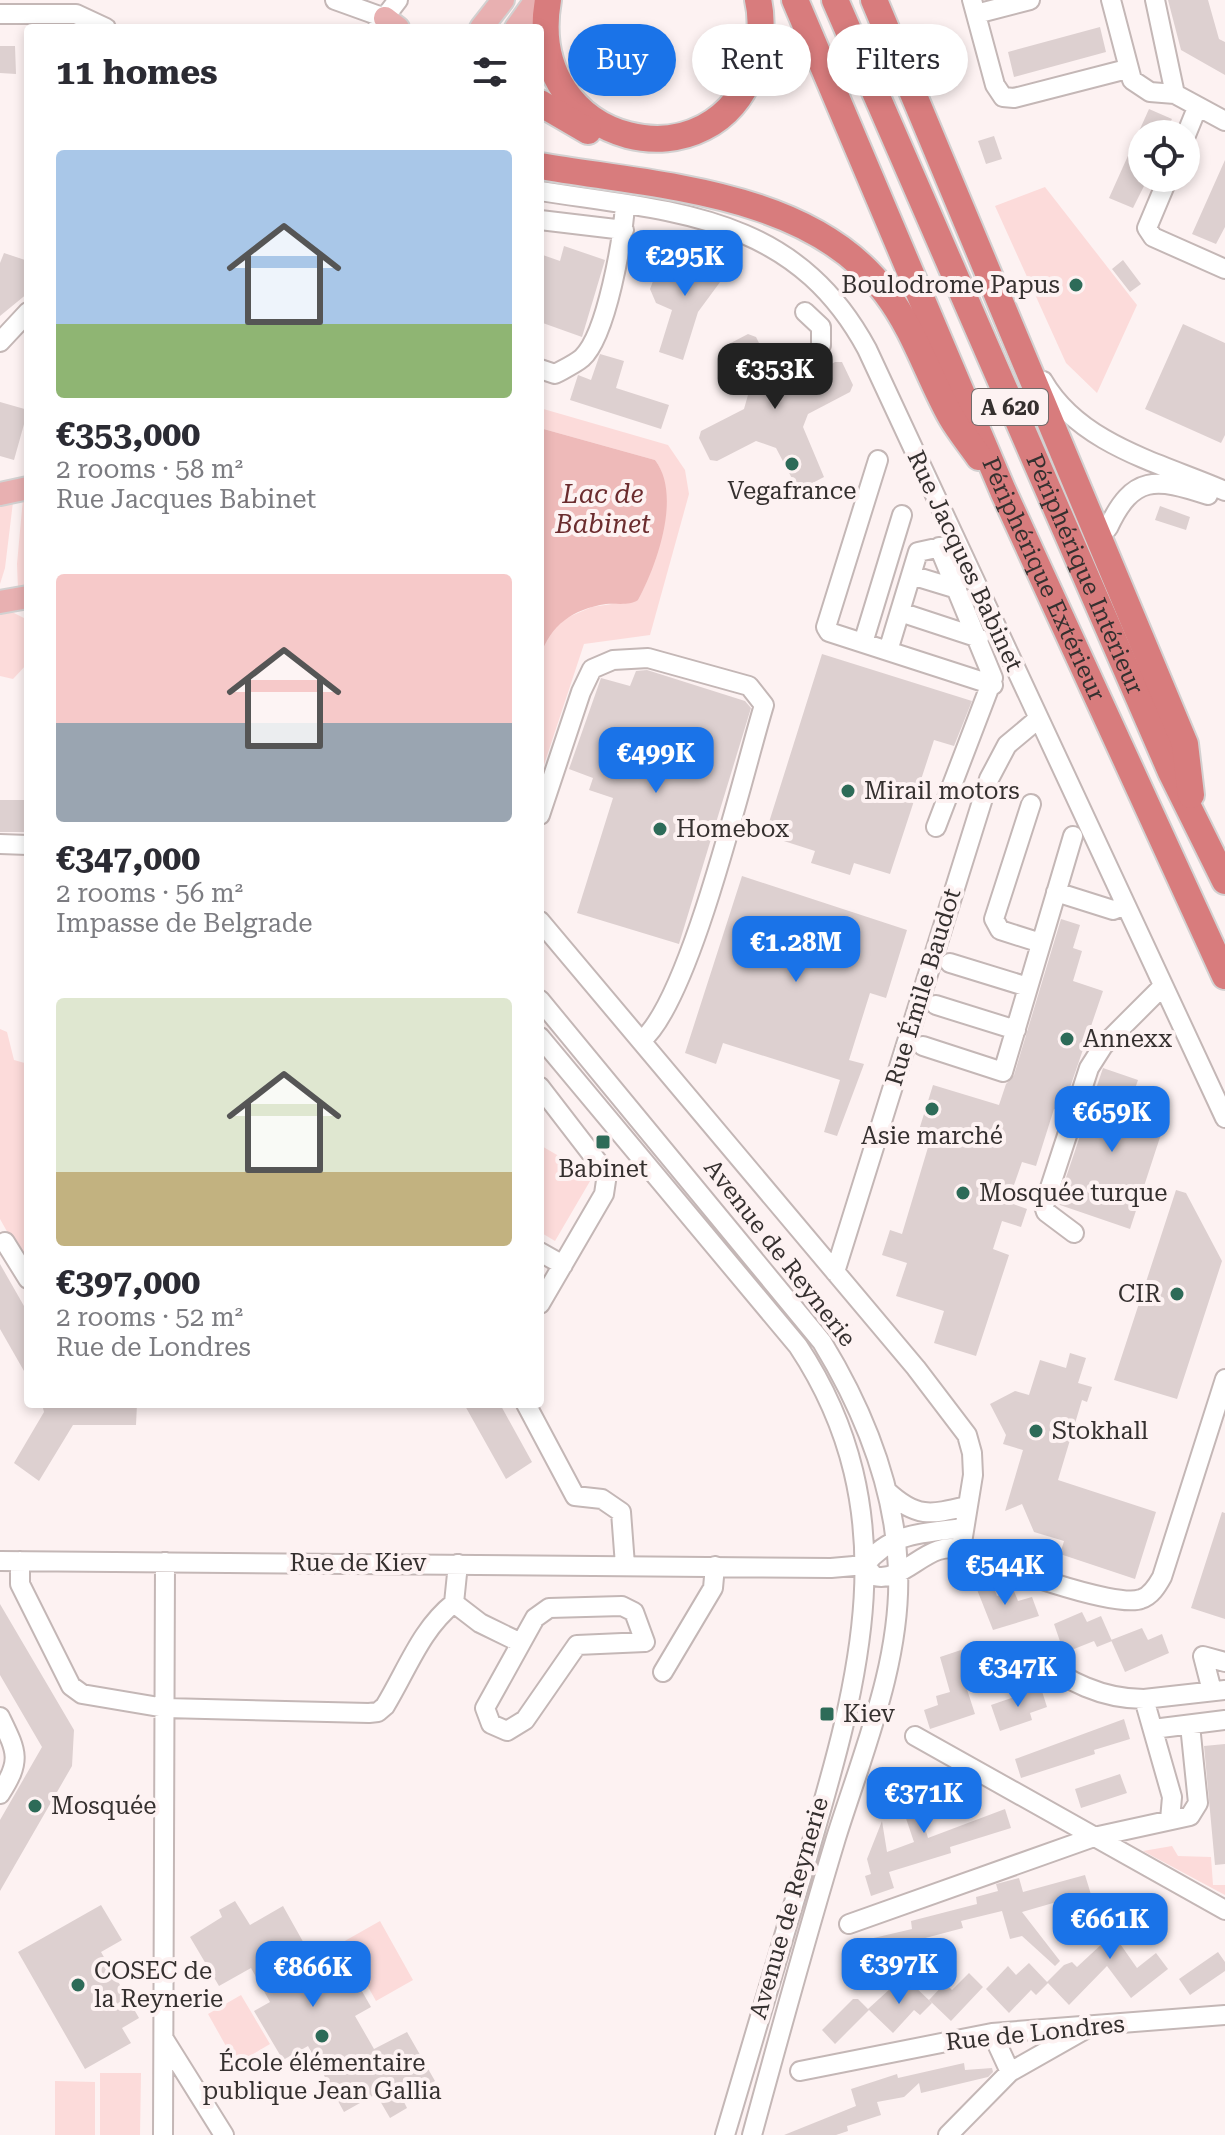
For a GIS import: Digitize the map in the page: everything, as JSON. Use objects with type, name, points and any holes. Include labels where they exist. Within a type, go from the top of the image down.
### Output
[{"type":"highway","points":[[548,0],[548,56],[559,84],[587,117],[611,132]]},
{"type":"highway","points":[[544,105],[585,130],[662,139],[688,133],[722,114],[740,93],[752,71],[761,27],[758,0]]},
{"type":"highway","name":"Périphérique Extérieur","points":[[795,0],[1003,491],[1225,976]]},
{"type":"highway","name":"Périphérique Intérieur","points":[[835,0],[1171,772],[1225,881]]},
{"type":"highway","points":[[874,0],[1185,744],[1192,811]]},
{"type":"highway","points":[[544,167],[757,206],[816,231],[846,251],[868,270],[904,319],[951,417],[1003,491]]},
{"type":"main road","points":[[484,24],[503,0]]},
{"type":"main road","points":[[519,24],[536,0]]},
{"type":"main road","points":[[0,494],[24,489]]},
{"type":"main road","points":[[0,602],[24,598]]},
{"type":"street","points":[[335,0],[388,20]]},
{"type":"street","points":[[1030,0],[974,7],[995,85],[1003,97],[1014,98],[1127,69]]},
{"type":"street","points":[[1111,0],[1132,80],[1150,92],[1175,94],[1225,121]]},
{"type":"street","points":[[1155,0],[1175,94]]},
{"type":"street","points":[[0,14],[76,14],[97,24]]},
{"type":"street","points":[[1192,120],[1197,108]]},
{"type":"street","name":"Rue Jacques Babinet","points":[[544,192],[707,218],[735,228],[781,253],[815,302],[867,349],[948,545],[1038,719],[1225,1118]]},
{"type":"street","points":[[1162,192],[1147,228],[1153,237],[1225,269]]},
{"type":"street","points":[[544,370],[555,374],[583,358],[594,341],[618,264],[625,204]]},
{"type":"street","points":[[544,220],[624,230]]},
{"type":"street","points":[[815,302],[821,327],[821,345]]},
{"type":"street","points":[[0,342],[24,316]]},
{"type":"street","points":[[1019,345],[1051,394],[1080,425],[1110,442],[1225,491]]},
{"type":"street","points":[[878,460],[826,627],[829,632],[993,685]]},
{"type":"street","points":[[1108,528],[1130,492],[1161,481],[1225,501]]},
{"type":"street","points":[[863,643],[902,515]]},
{"type":"street","points":[[888,651],[918,552],[948,545],[957,589],[993,671],[993,685],[936,827]]},
{"type":"street","points":[[911,575],[957,589]]},
{"type":"street","points":[[900,612],[979,638]]},
{"type":"street","points":[[544,804],[592,669],[613,660],[648,658],[749,686],[764,705],[685,962],[665,1006],[641,1041]]},
{"type":"street","name":"Rue Émile Baudot","points":[[835,1272],[989,779],[1007,745],[1038,719]]},
{"type":"street","points":[[1031,804],[994,919],[1000,930],[1041,943]]},
{"type":"street","points":[[923,1046],[1003,1072],[1073,836]]},
{"type":"street","points":[[0,844],[24,845]]},
{"type":"street","points":[[1056,892],[1113,910],[1125,905]]},
{"type":"street","points":[[544,926],[835,1272],[967,1435],[973,1475],[961,1549]]},
{"type":"street","points":[[950,963],[1028,987]]},
{"type":"street","points":[[1074,1233],[1046,1212],[1044,1206],[1089,1068],[1103,1046],[1163,986]]},
{"type":"street","name":"Avenue de Reynerie","points":[[544,1005],[822,1342],[863,1418],[887,1491],[896,1537],[899,1572],[896,1621],[879,1697],[806,1938],[752,2135]]},
{"type":"street","points":[[936,1005],[1016,1030]]},
{"type":"street","name":"Avenue de Reynerie","points":[[544,1042],[775,1317],[817,1375],[844,1436],[855,1473],[865,1565],[865,1616],[859,1663],[816,1827],[725,2135]]},
{"type":"street","points":[[544,1092],[607,1174],[604,1194],[544,1297]]},
{"type":"street","points":[[5,1242],[24,1273]]},
{"type":"street","points":[[544,1254],[563,1265]]},
{"type":"street","points":[[964,1528],[896,1537],[878,1549],[865,1565],[874,1576],[882,1578],[899,1572],[932,1551],[961,1549],[1112,1600],[1143,1599],[1154,1590],[1162,1577],[1225,1379]]},
{"type":"street","points":[[528,1408],[575,1496],[602,1499],[621,1512],[625,1565]]},
{"type":"street","points":[[887,1491],[905,1507],[921,1513],[967,1506]]},
{"type":"street","name":"Rue de Kiev","points":[[0,1561],[865,1565]]},
{"type":"street","points":[[20,1561],[20,1584],[71,1686],[82,1694],[98,1700],[165,1708],[378,1712],[385,1706],[414,1657],[424,1633],[434,1619],[454,1603],[458,1564]]},
{"type":"street","points":[[163,2135],[165,1562]]},
{"type":"street","points":[[663,1672],[713,1588],[715,1566]]},
{"type":"street","points":[[454,1603],[480,1623],[519,1642]]},
{"type":"street","points":[[622,1606],[634,1612],[645,1642],[577,1645],[525,1720],[507,1731],[491,1724],[485,1708],[519,1642],[535,1618],[549,1608],[622,1606]]},
{"type":"street","points":[[1034,1657],[1078,1684],[1117,1699],[1218,1690],[1203,1656],[1225,1662]]},
{"type":"street","points":[[1144,1699],[1172,1797],[1170,1820]]},
{"type":"street","points":[[0,1717],[17,1753],[13,1774],[0,1794]]},
{"type":"street","points":[[1153,1729],[1225,1720]]},
{"type":"street","points":[[849,1924],[1094,1837],[1190,1816],[1198,1803],[1190,1725]]},
{"type":"street","points":[[915,1736],[1225,1910]]},
{"type":"street","name":"Rue de Londres","points":[[800,2071],[992,2033],[1225,2015]]},
{"type":"street","points":[[948,2135],[1010,2072],[1092,2026]]},
{"type":"street","points":[[992,2033],[1010,2072]]},
{"type":"street","points":[[163,2039],[224,2135]]},
{"type":"shaded area","name":"Boulodrome Papus","points":[[1045,187],[1137,305],[1097,393],[1066,363],[995,206]]},
{"type":"shaded area","points":[[544,409],[668,445],[685,470],[689,494],[650,635],[584,644],[544,765],[546,637],[566,618],[592,607],[638,600],[657,550],[665,510],[662,474],[655,460],[544,429]]},
{"type":"shaded area","points":[[23,498],[24,589],[18,589],[17,564]]},
{"type":"shaded area","points":[[13,502],[5,568],[0,584],[0,505]]},
{"type":"shaded area","points":[[0,611],[10,611],[24,618],[24,667],[13,679],[0,676]]},
{"type":"shaded area","points":[[0,1029],[7,1032],[14,1060],[24,1063],[24,1262],[0,1219]]},
{"type":"shaded area","points":[[544,1147],[593,1176],[555,1241],[544,1234]]},
{"type":"shaded area","points":[[1172,1846],[1178,1856],[1211,1857],[1213,1885],[1225,1885],[1225,1895],[1143,1851]]},
{"type":"shaded area","points":[[380,1921],[413,1980],[376,2001],[343,1942]]},
{"type":"shaded area","points":[[241,1995],[270,2044],[236,2064],[208,2014]]},
{"type":"shaded area","points":[[100,2073],[141,2073],[140,2135],[100,2135]]},
{"type":"shaded area","points":[[55,2081],[95,2082],[95,2135],[55,2135]]},
{"type":"water","name":"Lac de Babinet","points":[[544,429],[655,460],[663,475],[666,492],[664,530],[659,550],[638,600],[583,610],[564,620],[544,646]]},
{"type":"building","points":[[1168,0],[1208,0],[1219,39],[1225,42],[1225,75],[1181,50]]},
{"type":"building","points":[[1100,27],[1106,52],[1014,77],[1008,52]]},
{"type":"building","points":[[0,46],[15,46],[16,74],[0,73]]},
{"type":"building","points":[[1149,109],[1172,119],[1171,120],[1144,120]]},
{"type":"building","points":[[994,136],[1002,159],[986,164],[978,141]]},
{"type":"building","points":[[1128,156],[1128,192],[1141,192],[1133,208],[1109,198]]},
{"type":"building","points":[[1225,160],[1225,227],[1216,244],[1192,234]]},
{"type":"building","points":[[564,246],[605,260],[582,337],[544,323],[544,255],[560,261]]},
{"type":"building","points":[[690,246],[726,274],[698,312],[683,360],[659,352],[672,310],[656,303],[650,289],[655,276],[672,270]]},
{"type":"building","points":[[4,253],[24,260],[24,296],[0,316],[0,263]]},
{"type":"building","points":[[1123,260],[1141,284],[1130,292],[1112,269]]},
{"type":"building","points":[[1183,324],[1225,343],[1225,435],[1221,443],[1145,409]]},
{"type":"building","points":[[748,334],[756,337],[775,375],[798,382],[835,362],[842,362],[853,385],[850,392],[808,414],[803,427],[824,477],[803,488],[796,486],[776,448],[756,441],[717,461],[710,460],[699,438],[701,431],[744,409],[748,395],[726,352],[727,345]]},
{"type":"building","points":[[600,354],[624,361],[616,388],[669,405],[661,429],[570,400],[578,375],[591,380]]},
{"type":"building","points":[[0,402],[24,409],[24,424],[14,460],[0,456]]},
{"type":"building","points":[[1160,506],[1190,517],[1186,530],[1155,520]]},
{"type":"building","name":"Mirail motors","points":[[822,654],[972,701],[954,746],[934,740],[890,874],[854,863],[850,875],[811,863],[815,851],[765,835]]},
{"type":"building","points":[[647,670],[745,701],[751,708],[679,944],[577,913],[613,798],[589,790],[593,778],[569,769],[601,678],[630,686],[636,671]]},
{"type":"building","points":[[0,800],[24,800],[24,832],[0,832]]},
{"type":"building","points":[[742,876],[907,930],[886,998],[870,993],[849,1060],[864,1064],[837,1136],[824,1132],[840,1080],[723,1043],[716,1064],[685,1053]]},
{"type":"building","points":[[1061,919],[1080,925],[1073,948],[1082,951],[1073,981],[1103,991],[1062,1111],[1054,1109],[1036,1166],[1022,1162],[1008,1202],[1027,1209],[1021,1227],[1002,1221],[993,1249],[1009,1255],[976,1356],[934,1343],[944,1311],[896,1296],[907,1263],[882,1255],[890,1230],[902,1234],[932,1134],[919,1130],[933,1085],[999,1105],[1006,1084],[1014,1075]]},
{"type":"building","points":[[1103,1068],[1138,1080],[1128,1109],[1165,1122],[1130,1229],[1057,1204]]},
{"type":"building","name":"CIR","points":[[1176,1190],[1186,1193],[1222,1261],[1177,1399],[1114,1380]]},
{"type":"building","points":[[0,1264],[24,1306],[24,1371],[0,1329]]},
{"type":"building","points":[[1070,1353],[1086,1358],[1078,1383],[1092,1387],[1087,1402],[1082,1400],[1058,1480],[1156,1512],[1135,1579],[1060,1554],[1064,1541],[1034,1532],[1022,1504],[1005,1511],[1023,1450],[1003,1444],[1006,1435],[990,1404],[1015,1391],[1029,1395],[1040,1360],[1066,1368]]},
{"type":"building","points":[[43,1408],[137,1408],[136,1425],[73,1425],[39,1481],[14,1463],[44,1412]]},
{"type":"building","points":[[466,1408],[502,1408],[532,1462],[506,1479]]},
{"type":"building","points":[[1222,1512],[1225,1513],[1225,1619],[1191,1608]]},
{"type":"building","points":[[992,1582],[997,1596],[1014,1591],[1018,1601],[1032,1597],[1039,1616],[993,1630],[976,1587]]},
{"type":"building","points":[[0,1604],[74,1730],[72,1766],[0,1891],[0,1820],[42,1747],[0,1675]]},
{"type":"building","points":[[1082,1612],[1087,1622],[1101,1616],[1112,1641],[1097,1647],[1094,1641],[1064,1653],[1054,1624]]},
{"type":"building","points":[[1142,1628],[1148,1640],[1162,1634],[1169,1653],[1125,1672],[1111,1640]]},
{"type":"building","points":[[985,1642],[991,1661],[961,1671],[975,1714],[930,1729],[924,1710],[938,1705],[936,1696],[950,1692],[940,1657]]},
{"type":"building","points":[[1041,1688],[1047,1707],[1030,1713],[1032,1720],[1000,1731],[991,1705]]},
{"type":"building","points":[[1124,1719],[1130,1739],[1021,1778],[1015,1759]]},
{"type":"building","points":[[1225,1744],[1225,1864],[1215,1865],[1204,1746]]},
{"type":"building","points":[[1120,1774],[1127,1793],[1081,1808],[1075,1789]]},
{"type":"building","points":[[942,1775],[951,1793],[924,1802],[927,1808],[920,1811],[928,1838],[1005,1809],[1011,1828],[950,1847],[951,1853],[889,1872],[894,1888],[871,1896],[865,1876],[871,1874],[867,1859],[882,1821],[887,1852],[914,1842],[896,1789]]},
{"type":"building","points":[[1085,1875],[1093,1901],[1063,1910],[1060,1901],[1022,1912],[1060,1961],[1055,1966],[1022,1936],[1010,1939],[1002,1911],[961,1921],[963,1928],[899,1945],[900,1952],[853,1964],[848,1944],[912,1929],[911,1921],[977,1904],[976,1897],[998,1891],[996,1884],[1019,1878],[1023,1892]]},
{"type":"building","points":[[235,1901],[250,1925],[283,1906],[320,1972],[343,1958],[371,2007],[355,2016],[374,2049],[407,2032],[435,2081],[403,2100],[407,2108],[390,2118],[376,2094],[344,2112],[308,2046],[283,2060],[254,2011],[270,2002],[251,1968],[219,1986],[190,1937],[222,1917],[219,1910]]},
{"type":"building","name":"COSEC de la Reynerie","points":[[101,1905],[122,1940],[101,1952],[139,2018],[122,2028],[131,2043],[85,2069],[18,1952]]},
{"type":"building","points":[[1145,1909],[1150,1929],[1116,1938],[1137,1968],[1156,1953],[1168,1969],[1131,1998],[1107,1966],[1069,2005],[1047,1982],[1064,1965],[1072,1962],[1077,1967],[1104,1942],[1095,1913],[1103,1920]]},
{"type":"building","points":[[1218,1952],[1225,1962],[1225,1971],[1190,1995],[1179,1979]]},
{"type":"building","points":[[1029,1963],[1048,1983],[1036,1995],[1031,1990],[1009,2013],[986,1989],[1008,1966],[1016,1975]]},
{"type":"building","points":[[969,1973],[983,1987],[951,2021],[929,2000],[945,1983],[952,1990]]},
{"type":"building","points":[[911,1983],[932,2003],[920,2015],[914,2010],[893,2033],[868,2009],[891,1988],[898,1995]]},
{"type":"building","points":[[853,1999],[858,1999],[869,2010],[835,2044],[822,2030]]},
{"type":"building","points":[[964,2063],[965,2070],[992,2068],[993,2072],[988,2077],[921,2093],[919,2083],[904,2097],[877,2102],[881,2115],[847,2126],[848,2131],[836,2135],[784,2135],[856,2106],[851,2089],[897,2074],[898,2078]]},
{"type":"place","name":"Boulodrome Papus","points":[[1076,285]]},
{"type":"place","name":"Vegafrance","points":[[792,464]]},
{"type":"place","name":"Mirail motors","points":[[848,791]]},
{"type":"place","name":"Homebox","points":[[660,829]]},
{"type":"place","name":"Annexx","points":[[1067,1039]]},
{"type":"place","name":"Asie marché","points":[[932,1109]]},
{"type":"place","name":"Babinet","points":[[603,1142]]},
{"type":"place","name":"Mosquée turque","points":[[963,1193]]},
{"type":"place","name":"CIR","points":[[1177,1294]]},
{"type":"place","name":"Stokhall","points":[[1036,1431]]},
{"type":"place","name":"Kiev","points":[[827,1714]]},
{"type":"place","name":"Mosquée","points":[[35,1806]]},
{"type":"place","name":"COSEC de la Reynerie","points":[[78,1985]]},
{"type":"place","name":"École élémentaire publique Jean Gallia","points":[[322,2036]]}]
